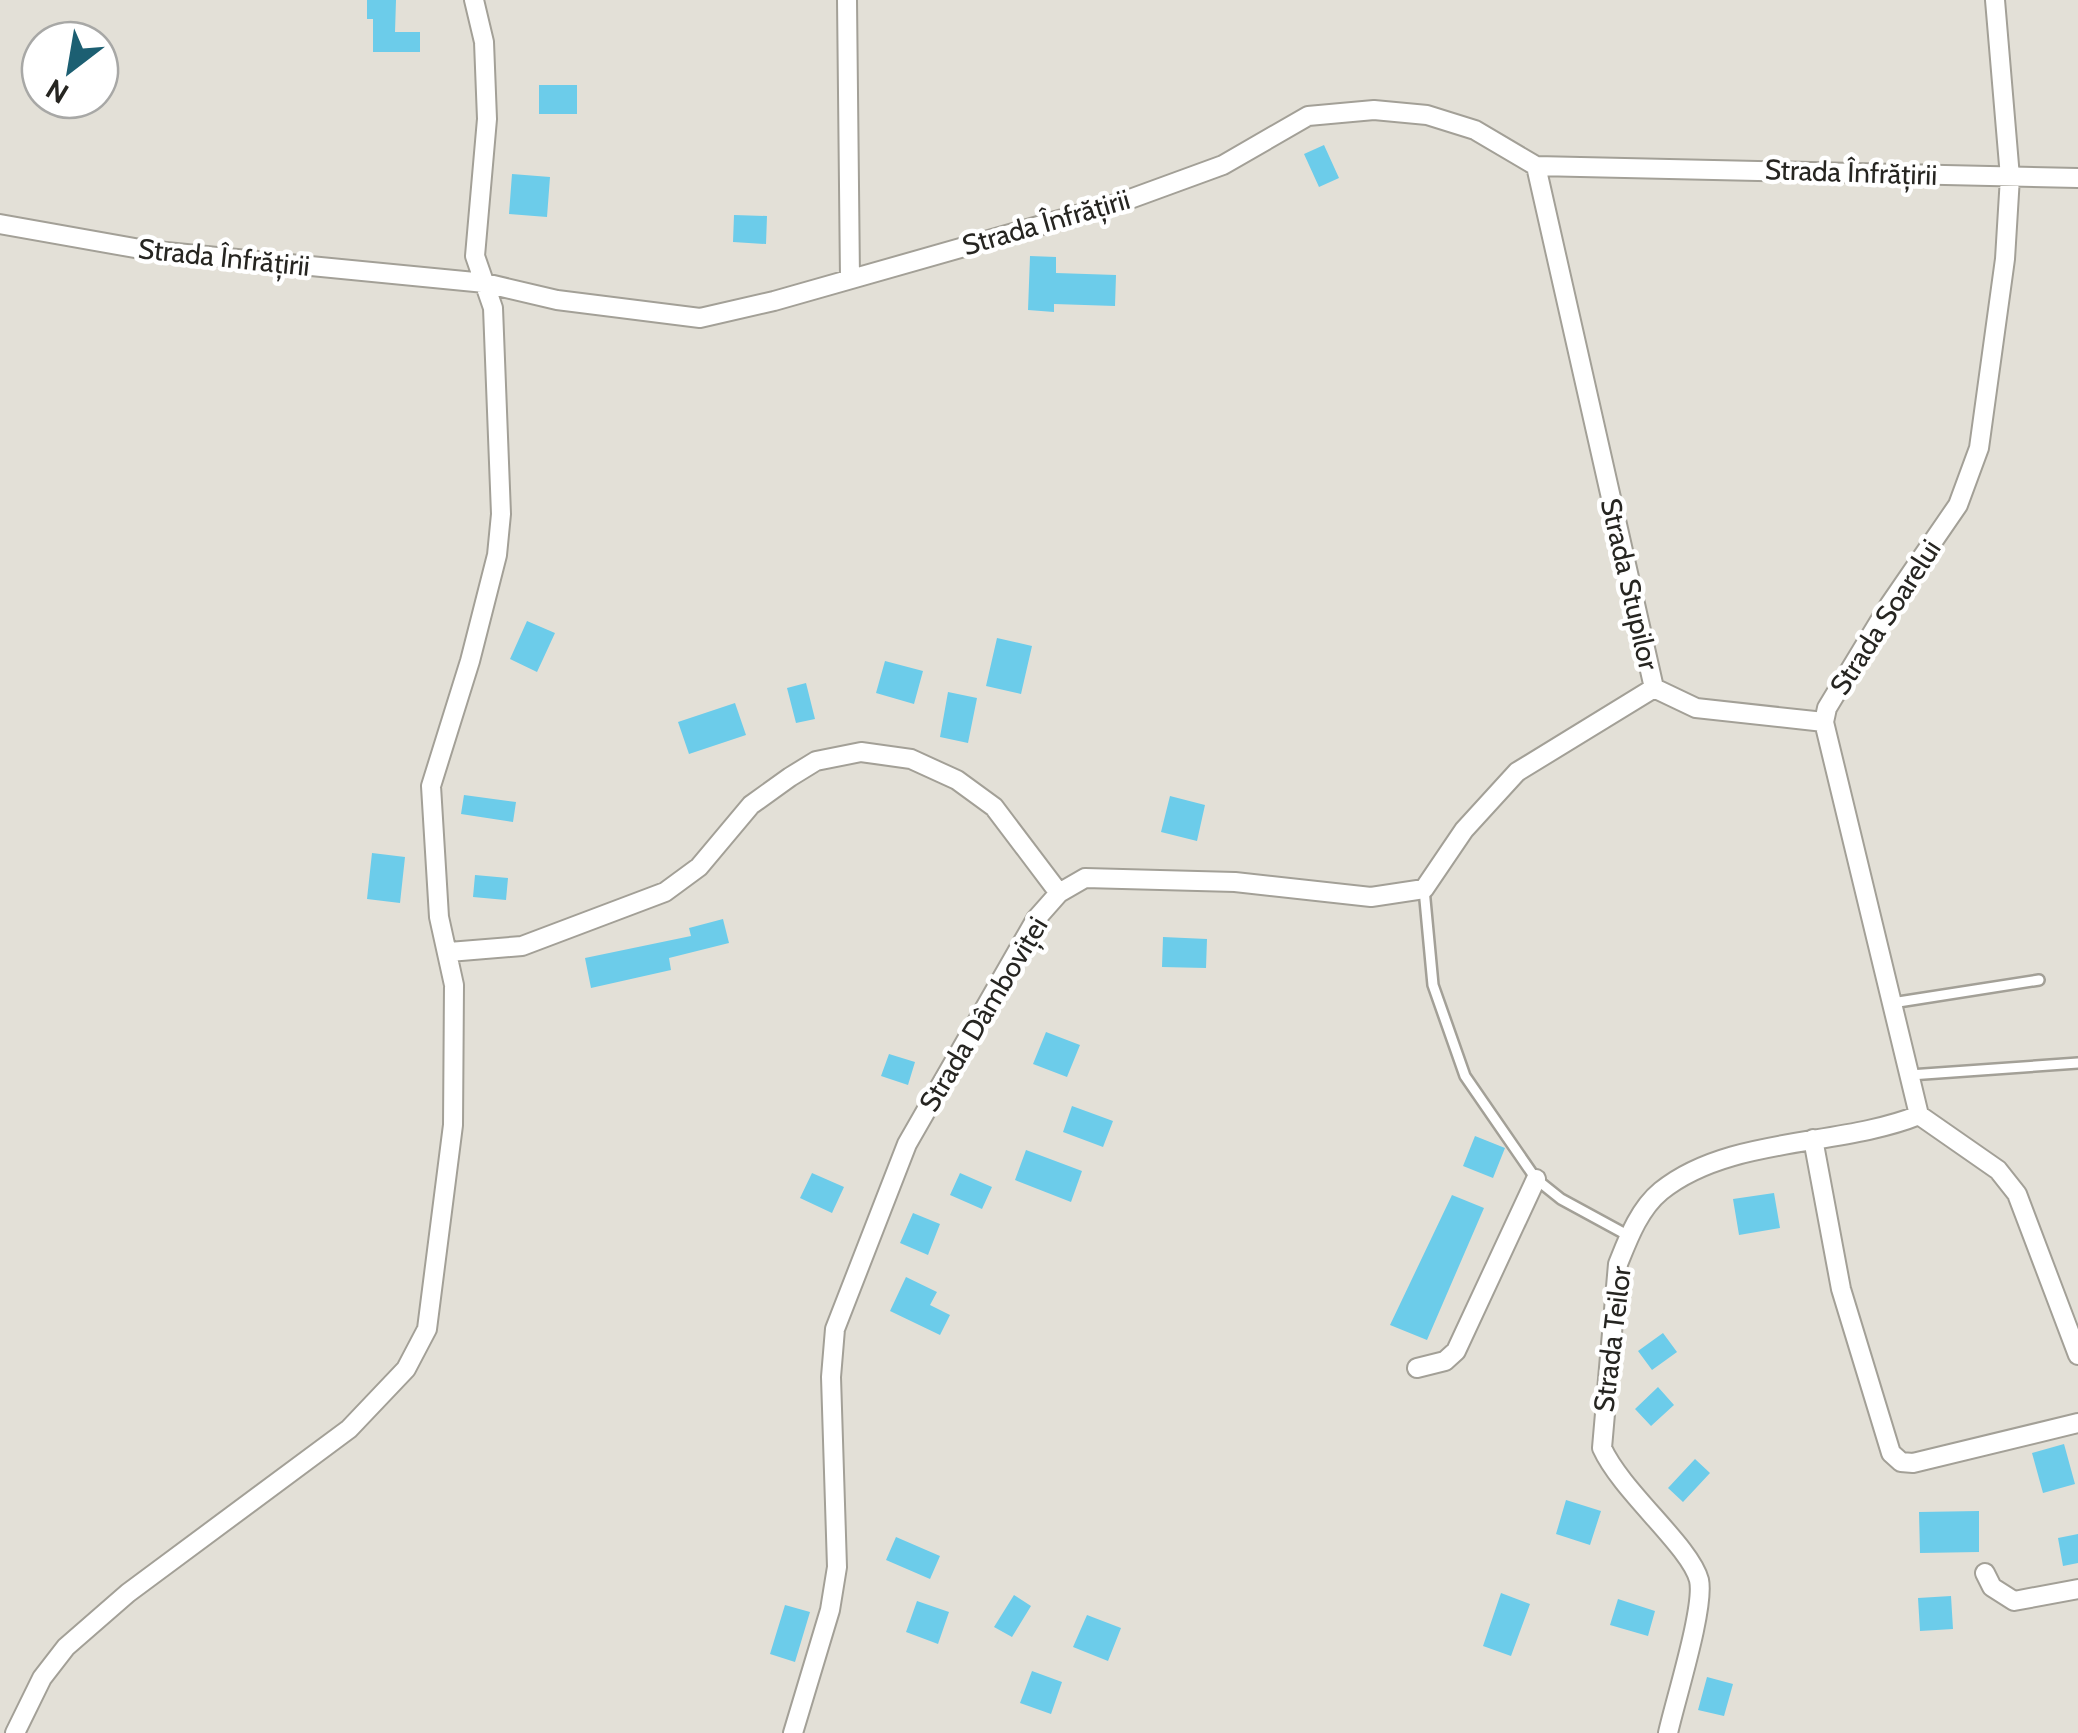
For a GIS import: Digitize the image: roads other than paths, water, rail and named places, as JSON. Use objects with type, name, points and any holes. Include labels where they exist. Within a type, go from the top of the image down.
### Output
[{"type":"street","points":[[15,1733],[42,1678],[66,1647],[128,1594],[349,1429],[406,1369],[427,1329],[442,1242],[453,1125],[454,985],[439,917],[430,786],[470,661],[496,555],[500,514],[493,308],[475,256],[487,119],[484,42],[474,0]]},
{"type":"street","points":[[848,0],[850,279]]},
{"type":"street","name":"Strada Soarelui","points":[[1919,1115],[1824,722],[1827,708],[1890,604],[1958,505],[1979,448],[2005,258],[2010,177],[1995,0]]},
{"type":"street","name":"Strada Înfrățirii","points":[[0,224],[146,250],[485,283],[594,306],[700,318],[1118,203],[1222,165],[1308,116],[1374,110],[1427,115],[1474,130],[1536,166],[2078,178]]},
{"type":"street","name":"Strada Stupilor","points":[[1424,889],[1464,830],[1517,772],[1654,688],[1536,166]]},
{"type":"street","points":[[1654,688],[1696,708],[1824,722]]},
{"type":"street","name":"Strada Dâmboviței","points":[[449,952],[522,946],[665,892],[700,868],[751,804],[816,761],[861,752],[911,758],[957,780],[994,807],[1059,893],[1036,919],[907,1144],[835,1329],[831,1377],[837,1567],[830,1610],[793,1733]]},
{"type":"street","points":[[1059,893],[1085,878],[1143,877],[1235,882],[1372,897],[1424,889]]},
{"type":"street","points":[[1919,1115],[1938,1133],[1998,1170],[2018,1194],[2078,1354]]},
{"type":"street","name":"Strada Teilor","points":[[1668,1733],[1700,1592],[1698,1578],[1613,1472],[1602,1448],[1600,1430],[1618,1264],[1629,1236],[1660,1191],[1694,1172],[1812,1139],[1870,1132],[1919,1115]]},
{"type":"street","points":[[1812,1139],[1840,1289],[1891,1453],[1901,1462],[1913,1463],[2078,1423]]},
{"type":"street","points":[[1417,1368],[1445,1361],[1456,1351],[1536,1179]]},
{"type":"street","points":[[1985,1572],[1992,1587],[2014,1601],[2078,1589]]},
{"type":"lane","points":[[1424,889],[1433,984],[1465,1076],[1536,1179],[1561,1199],[1629,1236]]},
{"type":"lane","points":[[1892,1003],[2039,980]]},
{"type":"lane","points":[[1910,1076],[2078,1063]]}]
